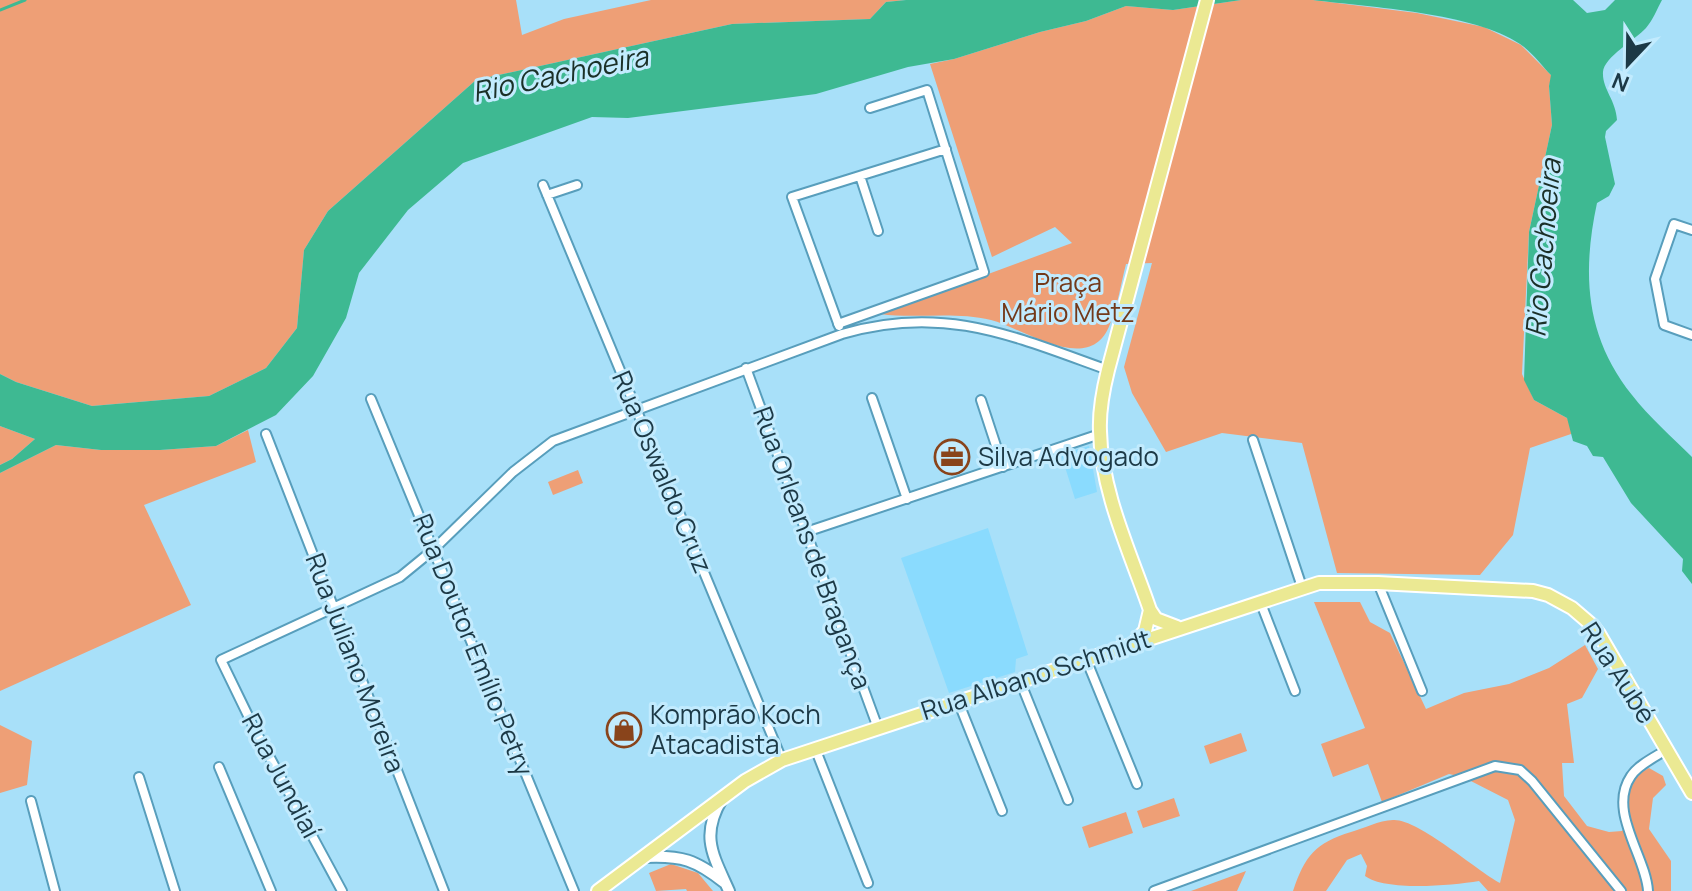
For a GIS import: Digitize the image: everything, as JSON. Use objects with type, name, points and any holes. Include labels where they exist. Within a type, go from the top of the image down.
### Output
[{"type":"main road","points":[[1180,628],[1156,619],[1150,610],[1115,507],[1100,434],[1101,403],[1207,0]]},
{"type":"main road","name":"Rua Albano Schmidt","points":[[598,891],[723,797],[782,760],[1302,587],[1332,582],[1515,589]]},
{"type":"main road","name":"Rua Aubé","points":[[1515,589],[1548,595],[1572,608],[1593,626],[1692,793]]},
{"type":"main road","points":[[1135,642],[1145,631],[1150,610]]},
{"type":"street","points":[[838,324],[984,272],[927,90],[870,108]]},
{"type":"street","points":[[842,334],[792,197],[946,149]]},
{"type":"street","points":[[860,176],[878,231]]},
{"type":"street","name":"Rua Oswaldo Cruz","points":[[543,185],[782,760]]},
{"type":"street","points":[[547,195],[577,185]]},
{"type":"street","points":[[1692,230],[1674,224],[1657,271],[1655,286],[1664,325],[1692,335]]},
{"type":"street","points":[[335,610],[400,577],[433,550],[513,472],[541,449],[568,433],[842,334],[884,324],[915,321],[962,323],[1014,336],[1108,370]]},
{"type":"street","name":"Rua Orleans de Bragança","points":[[746,368],[878,728]]},
{"type":"street","points":[[872,398],[907,499]]},
{"type":"street","name":"Rua Doutor Emílio Petry","points":[[371,399],[574,891]]},
{"type":"street","points":[[981,400],[1003,467]]},
{"type":"street","name":"Rua Juliano Moreira","points":[[266,434],[444,891]]},
{"type":"street","points":[[806,532],[1100,434]]},
{"type":"street","points":[[1253,440],[1302,587]]},
{"type":"street","points":[[1378,583],[1422,691]]},
{"type":"street","points":[[1260,601],[1295,691]]},
{"type":"street","name":"Rua Jundiaí","points":[[335,610],[221,660],[342,891]]},
{"type":"street","points":[[1086,659],[1137,784]]},
{"type":"street","points":[[1020,681],[1068,800]]},
{"type":"street","points":[[958,701],[1002,811]]},
{"type":"street","points":[[815,748],[868,883]]},
{"type":"street","points":[[1648,891],[1629,831],[1625,797],[1631,775],[1666,750]]},
{"type":"street","points":[[1154,891],[1495,766],[1520,770],[1532,781],[1621,891]]},
{"type":"street","points":[[219,767],[271,891]]},
{"type":"street","points":[[139,777],[175,891]]},
{"type":"street","points":[[723,797],[713,814],[709,840],[728,888]]},
{"type":"street","points":[[31,801],[55,891]]},
{"type":"street","points":[[644,857],[670,856],[695,862],[728,888]]},
{"type":"shaded area","points":[[1089,446],[1097,492],[1075,499],[1061,454]]},
{"type":"shaded area","points":[[988,528],[1028,655],[1016,659],[1015,672],[949,693],[901,558]]},
{"type":"green space","points":[[0,0],[516,0],[522,35],[564,19],[651,0],[906,0],[886,2],[870,19],[732,24],[476,80],[328,211],[304,250],[297,328],[266,368],[209,396],[92,406],[0,374]]},
{"type":"green space","name":"Praça Mário Metz","points":[[1241,0],[1313,0],[1417,13],[1484,27],[1521,45],[1552,76],[1549,86],[1552,125],[1529,232],[1522,374],[1534,400],[1567,418],[1571,434],[1530,448],[1513,535],[1480,575],[1337,573],[1302,443],[1222,433],[1166,452],[1132,393],[1124,367],[1152,263],[1126,264],[1110,324],[1101,339],[1088,347],[1056,345],[977,317],[880,314],[1072,243],[1055,227],[992,257],[930,64],[1086,21],[1126,6],[1173,10]]},
{"type":"green space","points":[[0,426],[35,439],[0,465]]},
{"type":"green space","points":[[248,430],[256,462],[144,505],[191,605],[0,691],[0,473],[56,445],[101,450],[216,446]]},
{"type":"green space","points":[[578,470],[583,483],[553,495],[548,482]]},
{"type":"green space","points":[[1314,602],[1360,602],[1370,622],[1390,633],[1426,709],[1464,693],[1509,684],[1549,668],[1585,645],[1598,669],[1582,698],[1567,704],[1574,763],[1562,763],[1564,796],[1587,826],[1609,832],[1622,831],[1630,822],[1625,801],[1631,778],[1649,768],[1663,776],[1666,785],[1653,798],[1649,829],[1671,861],[1671,891],[1488,891],[1479,881],[1435,886],[1387,884],[1365,876],[1367,866],[1361,854],[1347,860],[1326,891],[1293,891],[1307,860],[1320,846],[1339,836],[1393,820],[1416,827],[1500,883],[1515,820],[1508,800],[1463,777],[1449,774],[1382,802],[1368,764],[1333,777],[1321,744],[1365,728]]},
{"type":"green space","points":[[0,725],[32,741],[27,785],[0,793]]},
{"type":"green space","points":[[1241,733],[1247,751],[1210,764],[1204,746]]},
{"type":"green space","points":[[1174,798],[1180,816],[1143,828],[1137,811]]},
{"type":"green space","points":[[1126,812],[1133,833],[1089,848],[1082,827]]},
{"type":"green space","points":[[671,864],[698,873],[713,891],[656,891],[649,873]]},
{"type":"green space","points":[[1246,871],[1237,891],[1191,891]]},
{"type":"water","name":"Rio Cachoeira","points":[[1241,0],[1173,10],[1126,6],[1086,21],[954,59],[908,67],[816,94],[628,118],[592,117],[463,163],[408,210],[359,273],[346,318],[313,376],[276,415],[216,446],[101,450],[56,445],[0,473],[0,465],[35,439],[0,426],[0,374],[92,406],[209,396],[266,368],[297,328],[304,250],[328,211],[476,80],[732,24],[870,19],[886,2]]},
{"type":"water","name":"Rio Cachoeira","points":[[1313,0],[1573,0],[1587,13],[1605,10],[1615,0],[1662,0],[1646,28],[1609,60],[1603,72],[1617,120],[1606,131],[1605,137],[1615,184],[1609,196],[1597,203],[1589,279],[1596,327],[1616,373],[1646,411],[1692,457],[1692,584],[1682,571],[1683,559],[1631,503],[1603,457],[1593,456],[1587,446],[1573,441],[1567,418],[1534,400],[1524,380],[1529,232],[1552,125],[1551,75],[1520,44],[1477,25],[1421,13]]},
{"type":"waterway","points":[[0,10],[25,0]]},
{"type":"place","name":"Silva Advogado","points":[[952,457]]},
{"type":"place","name":"Komprão Koch Atacadista","points":[[624,730]]}]
